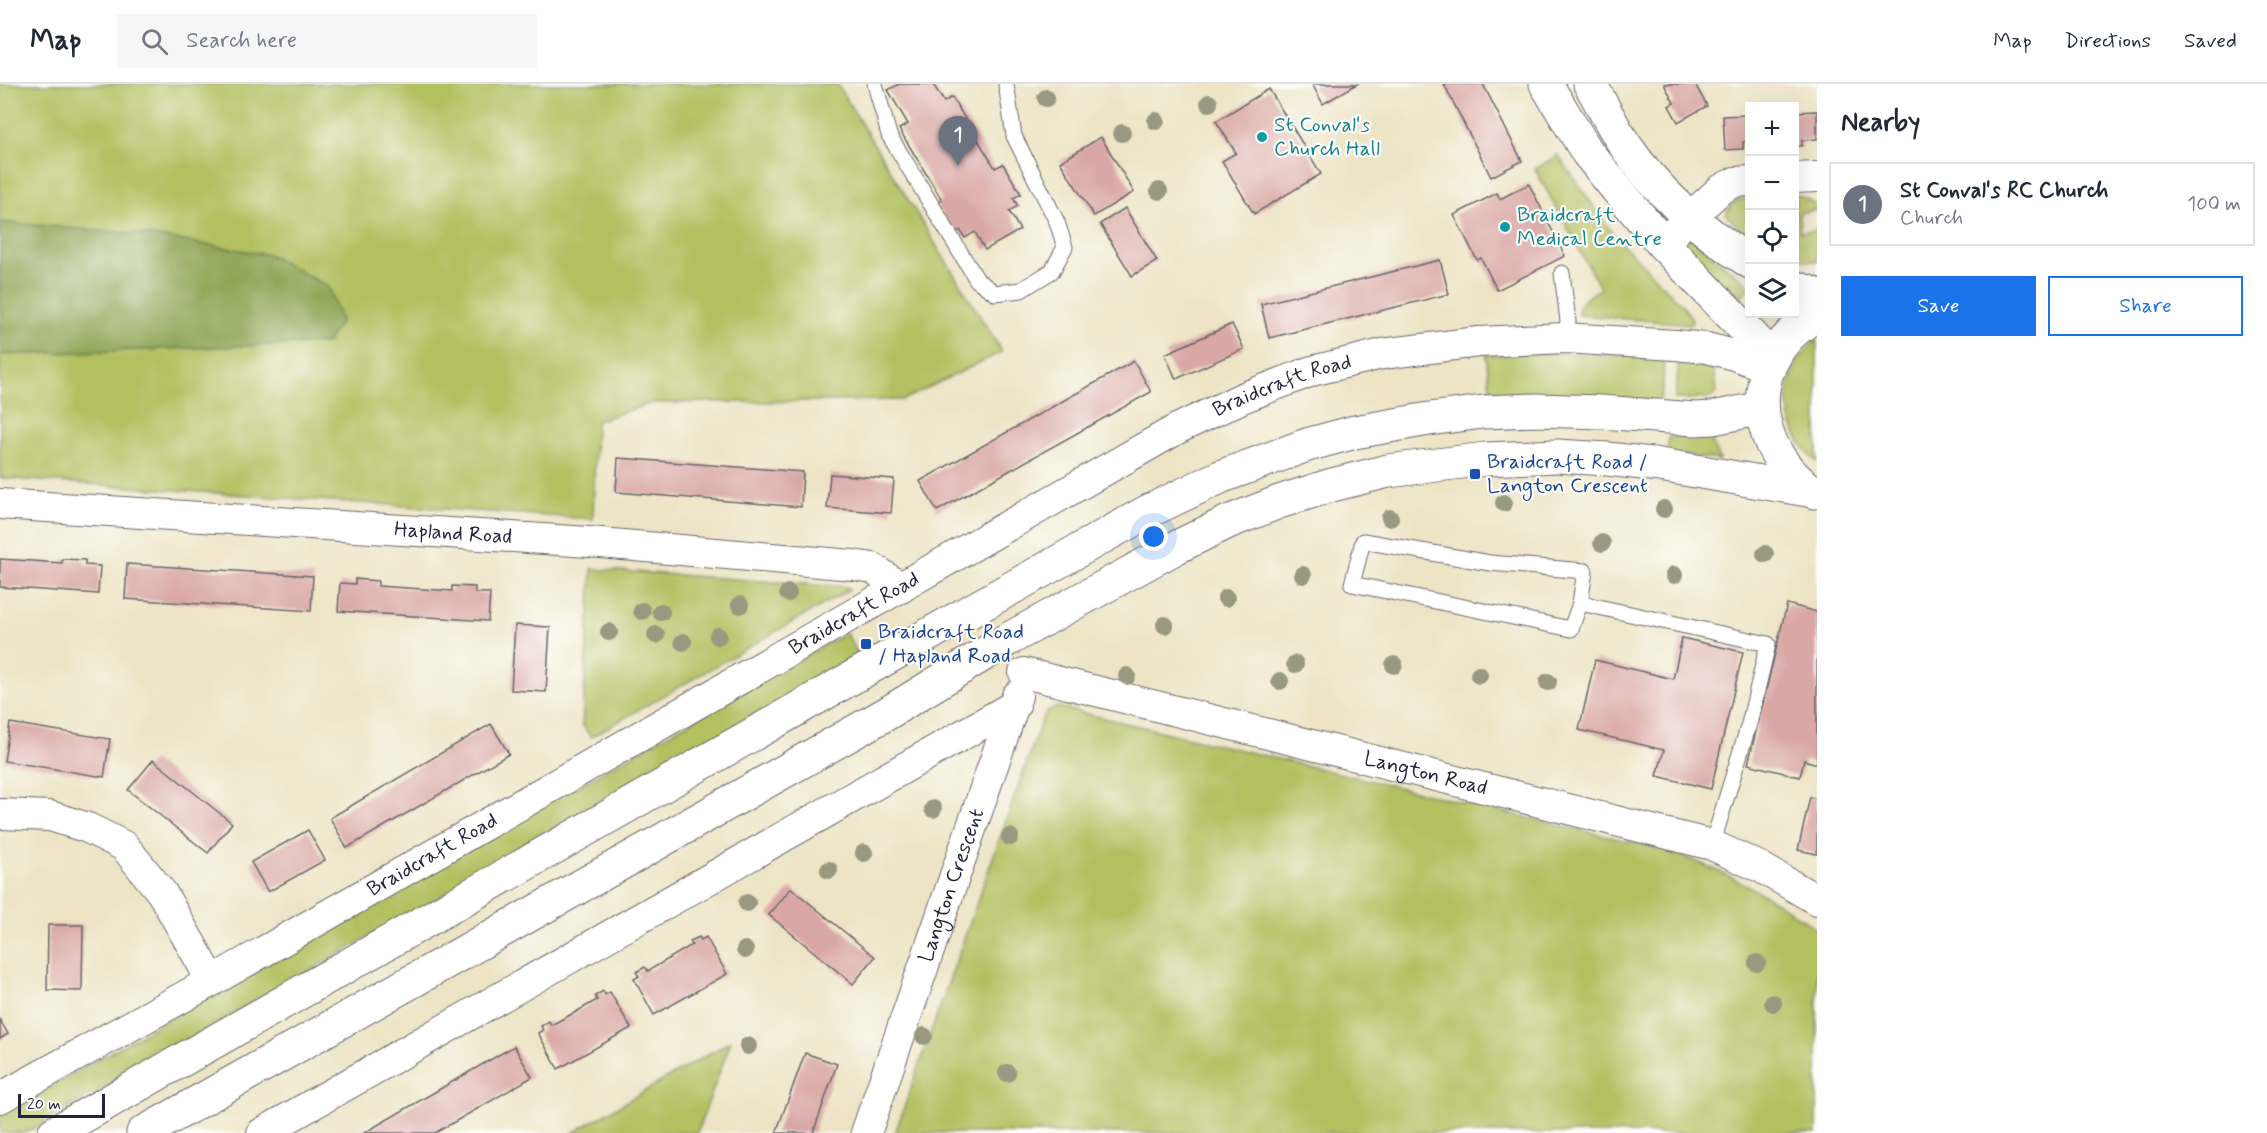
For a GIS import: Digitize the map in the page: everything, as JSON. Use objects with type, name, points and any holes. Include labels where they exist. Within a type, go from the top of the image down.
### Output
[{"type":"street","points":[[1546,84],[1587,152],[1662,243],[1771,363]]},
{"type":"street","points":[[1590,84],[1624,145],[1654,181],[1690,218],[1745,259]]},
{"type":"street","points":[[1799,178],[1817,177]]},
{"type":"street","points":[[1662,243],[1720,190],[1735,182],[1745,181]]},
{"type":"street","points":[[1799,288],[1817,295]]},
{"type":"street","points":[[1815,492],[1785,468],[1774,451],[1766,432],[1762,408],[1763,387],[1771,363],[1797,327],[1817,314]]},
{"type":"street","name":"Braidcraft Road","points":[[0,1098],[212,981],[1176,429],[1242,398],[1312,371],[1382,354],[1478,342],[1565,338],[1707,348],[1771,363]]},
{"type":"street","points":[[54,1133],[862,672],[1187,492],[1258,462],[1307,445],[1389,425],[1483,412],[1582,411],[1695,419],[1713,418],[1762,408]]},
{"type":"street","points":[[143,1133],[886,714],[1007,639],[1228,522],[1279,502],[1332,484],[1388,471],[1486,459],[1557,456],[1660,465],[1815,492]]},
{"type":"street","name":"Hapland Road","points":[[0,504],[589,542],[853,566],[873,568],[901,588]]},
{"type":"street","points":[[1115,530],[1138,568]]},
{"type":"street","points":[[1007,639],[1023,673]]},
{"type":"street","points":[[862,672],[886,714]]},
{"type":"street","name":"Langton Road","points":[[1023,673],[1712,845],[1760,867],[1817,900]]},
{"type":"street","name":"Langton Crescent","points":[[866,1133],[1015,705],[1023,673]]},
{"type":"street","points":[[262,1133],[293,1125],[1015,705]]},
{"type":"street","points":[[0,814],[50,816],[88,828],[124,846],[162,893],[212,981]]},
{"type":"lane","points":[[875,84],[889,135],[977,280],[995,293],[1021,290],[1052,271],[1065,247],[1057,222],[1014,136],[1006,84]]},
{"type":"lane","points":[[1562,273],[1568,321],[1565,338]]},
{"type":"lane","points":[[1363,542],[1490,563],[1585,572],[1581,603],[1571,629],[1352,584],[1363,542]]},
{"type":"lane","points":[[1581,603],[1768,645],[1749,724],[1712,845]]},
{"type":"green space","points":[[0,84],[837,84],[1002,352],[903,400],[652,403],[596,421],[593,519],[0,478]]},
{"type":"green space","points":[[1558,155],[1613,234],[1683,306],[1692,319],[1691,324],[1578,315],[1582,302],[1600,288],[1535,169]]},
{"type":"green space","points":[[1799,196],[1809,200],[1816,206],[1816,210],[1799,213]]},
{"type":"green space","points":[[1745,199],[1745,233],[1726,215],[1730,207]]},
{"type":"green space","points":[[1799,213],[1800,232],[1817,230],[1817,262],[1799,260]]},
{"type":"green space","points":[[0,222],[147,235],[270,255],[329,287],[341,321],[327,343],[0,355]]},
{"type":"green space","points":[[1689,237],[1745,282],[1745,293],[1734,303],[1684,246],[1685,239]]},
{"type":"green space","points":[[1817,340],[1817,462],[1804,449],[1795,433],[1788,400],[1789,384],[1795,368],[1804,353]]},
{"type":"green space","points":[[1564,353],[1664,357],[1663,387],[1659,403],[1491,397],[1486,355]]},
{"type":"green space","points":[[1679,360],[1709,367],[1714,374],[1716,393],[1711,398],[1675,399]]},
{"type":"green space","points":[[1669,437],[1710,437],[1720,460],[1667,453]]},
{"type":"green space","points":[[592,569],[847,587],[849,590],[591,737],[582,725]]},
{"type":"green space","points":[[846,633],[860,657],[25,1133],[0,1133],[0,1115]]},
{"type":"green space","points":[[1058,707],[1665,850],[1725,874],[1763,894],[1817,930],[1817,1133],[895,1133],[1042,719],[1047,711]]},
{"type":"green space","points":[[731,1041],[697,1133],[572,1133]]},
{"type":"building","points":[[899,84],[933,84],[944,102],[952,97],[995,168],[1003,164],[1021,194],[1013,198],[1018,206],[1009,211],[1020,230],[985,250],[975,232],[965,238],[960,230],[954,234],[936,204],[942,200],[899,129],[908,124],[888,90]]},
{"type":"building","points":[[1312,84],[1357,84],[1323,104]]},
{"type":"building","points":[[1444,84],[1483,84],[1522,161],[1491,177]]},
{"type":"building","points":[[1664,84],[1695,84],[1707,106],[1678,122],[1669,106],[1674,103]]},
{"type":"building","name":"St Conval's Church Hall","points":[[1269,89],[1321,174],[1254,214],[1222,161],[1236,153],[1216,121]]},
{"type":"building","points":[[1817,111],[1817,139],[1802,140],[1802,146],[1799,146],[1799,112]]},
{"type":"building","points":[[1745,115],[1743,149],[1725,150],[1723,116]]},
{"type":"building","points":[[1101,137],[1134,192],[1094,216],[1060,162]]},
{"type":"building","name":"Braidcraft Medical Centre","points":[[1529,184],[1565,256],[1497,290],[1481,258],[1477,260],[1454,215],[1497,193],[1500,199]]},
{"type":"building","points":[[1125,208],[1157,261],[1132,276],[1100,224]]},
{"type":"building","points":[[1440,260],[1449,294],[1269,338],[1261,304]]},
{"type":"building","points":[[1232,324],[1244,349],[1176,379],[1165,354]]},
{"type":"building","points":[[1134,361],[1151,392],[937,511],[920,481]]},
{"type":"building","points":[[618,458],[803,472],[801,507],[616,492]]},
{"type":"building","points":[[830,474],[894,479],[891,513],[827,508]]},
{"type":"building","points":[[0,559],[62,563],[62,559],[85,560],[85,565],[100,566],[98,594],[0,587]]},
{"type":"building","points":[[127,564],[313,576],[311,611],[125,599]]},
{"type":"building","points":[[355,579],[378,581],[378,586],[452,591],[452,586],[475,587],[475,593],[490,593],[488,621],[338,611],[340,583],[355,584]]},
{"type":"building","points":[[1787,604],[1817,612],[1817,764],[1804,760],[1800,777],[1748,764]]},
{"type":"building","points":[[515,625],[550,627],[546,692],[511,690]]},
{"type":"building","points":[[1682,638],[1743,652],[1711,789],[1657,776],[1664,750],[1579,730],[1595,660],[1673,679]]},
{"type":"building","points":[[10,723],[110,739],[104,777],[4,761]]},
{"type":"building","points":[[491,724],[509,754],[347,848],[330,818]]},
{"type":"building","points":[[153,760],[232,823],[208,853],[128,790]]},
{"type":"building","points":[[1810,797],[1817,799],[1817,854],[1798,850]]},
{"type":"building","points":[[308,830],[325,860],[268,892],[251,862]]},
{"type":"building","points":[[791,888],[875,957],[853,984],[769,915]]},
{"type":"building","points":[[48,925],[83,925],[82,991],[47,990]]},
{"type":"building","points":[[699,937],[701,940],[706,937],[727,974],[654,1015],[634,979],[639,976],[636,972],[645,967],[648,971],[692,945],[690,941]]},
{"type":"building","points":[[603,991],[605,995],[610,992],[631,1028],[558,1069],[538,1033],[543,1030],[541,1026],[549,1021],[551,1025],[574,1013],[597,1000],[595,996]]},
{"type":"building","points":[[0,1020],[8,1034],[0,1039]]},
{"type":"building","points":[[514,1046],[532,1077],[484,1105],[435,1133],[364,1133]]},
{"type":"building","points":[[805,1053],[837,1064],[813,1133],[776,1133]]},
{"type":"place","name":"St Conval's Church Hall","points":[[1262,137]]},
{"type":"place","name":"St Conval's RC Church","points":[[958,166]]},
{"type":"place","name":"Braidcraft Medical Centre","points":[[1505,227]]},
{"type":"place","name":"Braidcraft Road / Langton Crescent","points":[[1475,474]]},
{"type":"place","name":"Braidcraft Road / Hapland Road","points":[[866,644]]}]
